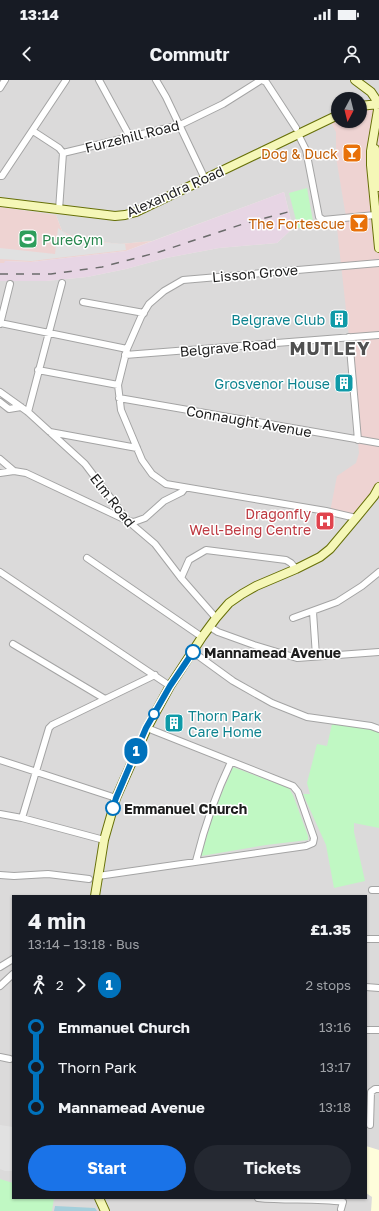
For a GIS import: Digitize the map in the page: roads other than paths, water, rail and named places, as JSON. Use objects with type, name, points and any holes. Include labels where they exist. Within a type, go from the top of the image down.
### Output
[{"type":"main road","points":[[355,80],[371,92],[379,104],[370,165],[379,248]]},
{"type":"main road","points":[[367,105],[379,104]]},
{"type":"main road","name":"Alexandra Road","points":[[0,202],[115,216],[125,215],[136,212],[205,179],[297,131],[331,118]]},
{"type":"main road","points":[[373,140],[377,152],[379,187]]},
{"type":"main road","points":[[94,895],[104,840],[116,798],[146,728],[170,686],[202,637],[229,603],[242,594],[256,586],[320,557],[330,548],[376,495],[379,487]]},
{"type":"main road","points":[[99,1199],[105,1211]]},
{"type":"street","points":[[0,88],[5,80]]},
{"type":"street","points":[[0,176],[2,176],[33,131],[66,80]]},
{"type":"street","points":[[99,80],[130,137]]},
{"type":"street","points":[[156,80],[180,124],[205,179]]},
{"type":"street","points":[[262,80],[266,82],[297,131],[306,150],[319,217],[323,220],[375,214]]},
{"type":"street","name":"Furzehill Road","points":[[63,153],[180,124],[212,110],[262,80]]},
{"type":"street","points":[[33,131],[59,148],[63,153],[59,210]]},
{"type":"street","name":"Lisson Grove","points":[[185,488],[166,484],[152,474],[142,460],[123,416],[119,398],[118,385],[126,352],[149,304],[164,290],[183,280],[379,263]]},
{"type":"street","points":[[28,412],[62,283]]},
{"type":"street","points":[[0,324],[10,284]]},
{"type":"street","points":[[83,302],[144,313]]},
{"type":"street","name":"Belgrave Road","points":[[0,324],[48,333],[126,352],[379,335]]},
{"type":"street","points":[[349,337],[358,440]]},
{"type":"street","points":[[38,370],[118,385]]},
{"type":"street","name":"Elm Road","points":[[0,392],[28,412],[85,464],[128,522],[155,544],[181,578],[216,618]]},
{"type":"street","name":"Connaught Avenue","points":[[119,398],[379,443]]},
{"type":"street","points":[[0,402],[9,409],[21,407]]},
{"type":"street","points":[[49,432],[137,448]]},
{"type":"street","points":[[0,459],[14,471]]},
{"type":"street","points":[[0,474],[14,471],[26,473],[128,522],[134,522],[145,518],[164,501],[182,492],[185,488],[318,510],[356,518]]},
{"type":"street","points":[[181,578],[189,560],[206,550],[286,560],[296,569]]},
{"type":"street","points":[[87,558],[202,637]]},
{"type":"street","points":[[0,572],[156,675],[170,686]]},
{"type":"street","points":[[293,618],[338,602],[362,586],[379,572]]},
{"type":"street","points":[[313,612],[316,656]]},
{"type":"street","points":[[210,627],[218,632],[254,645],[297,658],[379,652]]},
{"type":"street","points":[[13,644],[105,699]]},
{"type":"street","points":[[193,652],[233,681],[272,703],[307,717],[371,726],[379,729]]},
{"type":"street","points":[[22,818],[49,728],[52,725],[156,675]]},
{"type":"street","points":[[98,876],[306,846],[313,843],[314,838],[297,789],[293,786],[146,728]]},
{"type":"street","points":[[0,760],[116,798]]},
{"type":"street","points":[[196,861],[204,827],[231,762]]},
{"type":"street","points":[[0,814],[22,818],[104,840]]},
{"type":"street","points":[[0,875],[14,876],[48,874],[89,879]]},
{"type":"street","points":[[372,890],[379,890]]},
{"type":"street","points":[[369,939],[379,939]]},
{"type":"street","points":[[2,964],[12,959]]},
{"type":"street","points":[[0,986],[12,975]]},
{"type":"street","points":[[367,987],[379,988]]},
{"type":"street","points":[[367,1030],[379,1030]]},
{"type":"street","points":[[0,1057],[10,1059]]},
{"type":"street","points":[[370,1125],[371,1092],[374,1089],[379,1089]]},
{"type":"street","points":[[291,1199],[343,1200],[341,1209]]},
{"type":"water","points":[[55,1206],[95,1208],[97,1211],[54,1211]]},
{"type":"railway","points":[[0,274],[51,274],[102,267],[159,252],[243,224],[288,212]]},
{"type":"place","name":"Dog & Duck","points":[[352,153]]},
{"type":"place","name":"The Fortescue","points":[[359,223]]},
{"type":"place","name":"PureGym","points":[[28,239]]},
{"type":"place","name":"Belgrave Club","points":[[339,319]]},
{"type":"place","name":"Grosvenor House","points":[[344,383]]},
{"type":"place","name":"Dragonfly Well-Being Centre","points":[[325,521]]},
{"type":"place","name":"Mannamead Avenue","points":[[193,652]]},
{"type":"place","name":"Thorn Park Care Home","points":[[174,723]]},
{"type":"place","name":"Emmanuel Church","points":[[113,808]]},
{"type":"district","name":"MUTLEY","points":[[330,348]]}]
